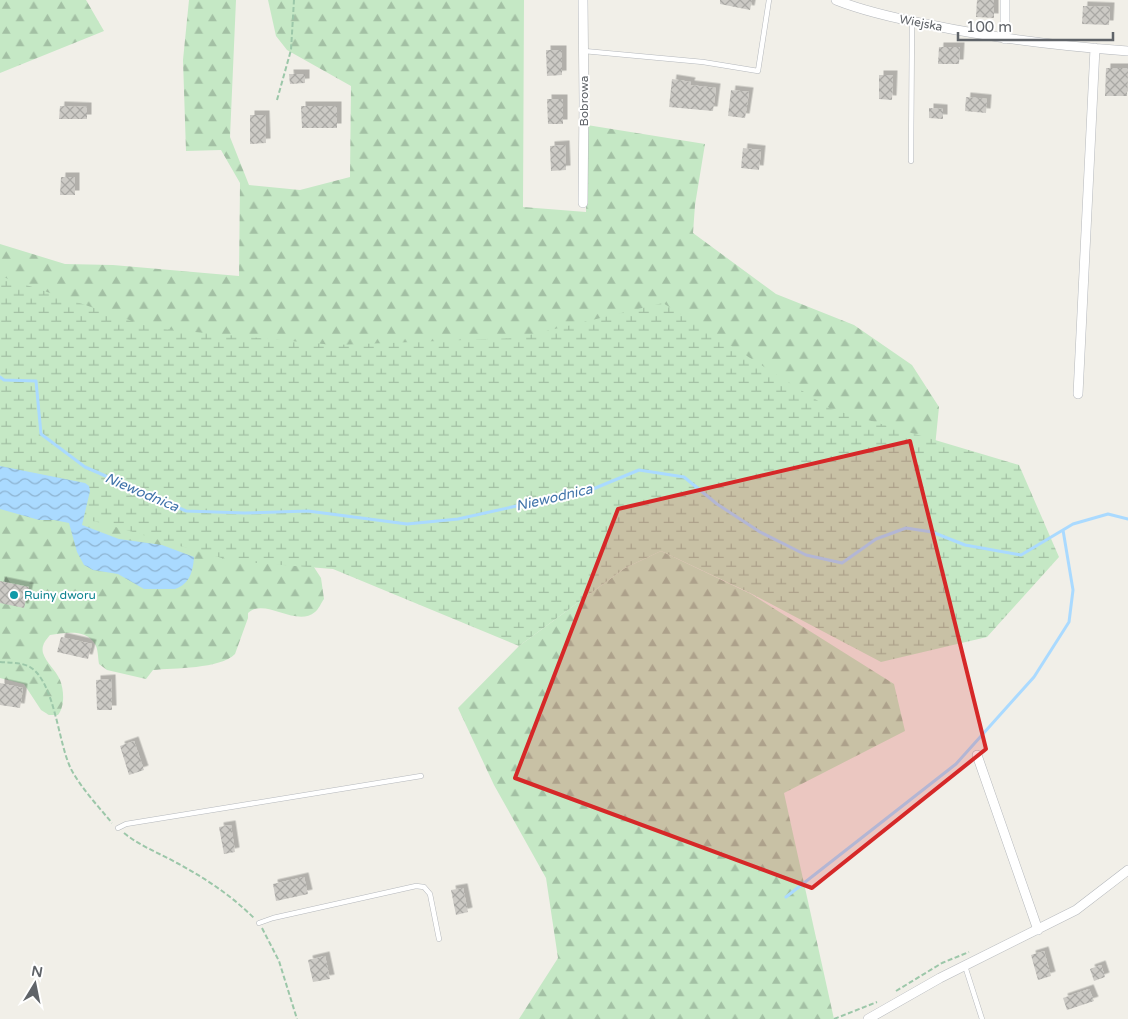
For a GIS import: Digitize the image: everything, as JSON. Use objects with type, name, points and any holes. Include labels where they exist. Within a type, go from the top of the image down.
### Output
[{"type":"street","name":"Bobrowa","points":[[583,0],[583,203]]},
{"type":"street","name":"Wiejska","points":[[836,0],[880,14],[1004,39],[1128,51]]},
{"type":"street","points":[[1004,39],[1005,0]]},
{"type":"street","points":[[1078,394],[1096,48]]},
{"type":"street","points":[[977,755],[1038,930]]},
{"type":"street","points":[[868,1019],[940,978],[1076,910],[1128,870]]},
{"type":"lane","points":[[584,51],[703,62],[758,71],[769,0]]},
{"type":"lane","points":[[911,161],[912,21]]},
{"type":"lane","points":[[118,828],[126,824],[421,776]]},
{"type":"lane","points":[[259,923],[273,918],[416,886],[424,887],[430,894],[439,939]]},
{"type":"lane","points":[[965,966],[982,1019]]},
{"type":"path","points":[[278,100],[292,50],[294,0]]},
{"type":"path","points":[[0,662],[17,663],[30,667],[39,675],[50,698],[70,768],[112,823],[137,844],[178,863],[225,892],[259,923],[280,961],[297,1019]]},
{"type":"path","points":[[890,995],[942,963],[956,956],[975,951]]},
{"type":"path","points":[[834,1019],[884,998]]},
{"type":"highlighted area","points":[[910,441],[986,749],[812,888],[515,778],[618,509]]},
{"type":"green space","points":[[0,0],[86,0],[104,31],[0,73]]},
{"type":"green space","points":[[189,0],[236,0],[230,137],[249,185],[300,190],[350,177],[351,86],[287,50],[276,36],[268,0],[524,0],[523,207],[586,212],[587,125],[705,144],[695,205],[693,233],[776,294],[854,325],[912,365],[939,407],[934,457],[534,376],[0,337],[0,244],[65,264],[113,265],[239,276],[240,183],[221,150],[186,151],[183,60]]},
{"type":"green space","points":[[0,276],[153,328],[334,345],[517,338],[663,303],[831,409],[1019,465],[1059,557],[987,637],[881,662],[750,593],[661,551],[625,568],[519,646],[333,569],[232,561],[102,523],[0,502]]},
{"type":"green space","points":[[0,452],[310,561],[321,578],[324,599],[315,612],[307,616],[299,617],[263,608],[255,609],[248,613],[248,618],[235,654],[228,659],[219,663],[196,667],[153,670],[146,679],[107,670],[99,664],[96,646],[86,636],[74,633],[50,635],[43,645],[43,653],[60,680],[63,698],[62,707],[58,715],[49,715],[41,710],[24,684],[0,678]]},
{"type":"green space","points":[[661,551],[751,594],[894,684],[905,731],[784,793],[834,1019],[519,1019],[558,958],[546,878],[494,785],[458,708],[519,646],[625,568]]},
{"type":"water","points":[[0,466],[85,483],[89,486],[90,491],[82,525],[119,539],[162,545],[194,557],[190,576],[184,584],[175,589],[144,589],[118,574],[93,570],[84,565],[77,552],[69,523],[39,520],[0,509]]},
{"type":"building","points":[[720,0],[752,0],[750,10],[720,4]]},
{"type":"building","points":[[977,0],[994,0],[994,18],[976,17]]},
{"type":"building","points":[[1083,6],[1110,7],[1109,25],[1082,24]]},
{"type":"building","points":[[939,47],[960,47],[959,64],[938,64]]},
{"type":"building","points":[[546,50],[562,50],[562,75],[547,76]]},
{"type":"building","points":[[1106,68],[1128,68],[1127,96],[1105,96]]},
{"type":"building","points":[[289,74],[305,74],[305,83],[290,84]]},
{"type":"building","points":[[879,75],[893,75],[892,100],[879,99]]},
{"type":"building","points":[[672,79],[691,82],[690,85],[716,88],[713,111],[669,107]]},
{"type":"building","points":[[731,90],[749,92],[745,118],[728,116]]},
{"type":"building","points":[[966,97],[987,99],[986,113],[965,111]]},
{"type":"building","points":[[547,99],[563,99],[563,124],[548,124]]},
{"type":"building","points":[[60,106],[87,107],[87,119],[59,119]]},
{"type":"building","points":[[301,106],[337,106],[337,128],[302,128]]},
{"type":"building","points":[[929,108],[943,109],[943,119],[929,118]]},
{"type":"building","points":[[250,115],[265,115],[266,143],[250,144]]},
{"type":"building","points":[[565,145],[566,170],[551,171],[550,146]]},
{"type":"building","points":[[743,148],[761,150],[759,170],[741,168]]},
{"type":"building","points":[[61,177],[75,177],[75,195],[60,195]]},
{"type":"building","name":"Ruiny dworu","points":[[0,581],[29,587],[24,608],[0,603]]},
{"type":"building","points":[[61,637],[92,644],[88,659],[57,652]]},
{"type":"building","points":[[111,679],[112,710],[97,710],[96,680]]},
{"type":"building","points":[[0,683],[23,688],[20,708],[0,705]]},
{"type":"building","points":[[134,741],[144,770],[129,775],[120,746]]},
{"type":"building","points":[[231,825],[235,852],[224,854],[219,827]]},
{"type":"building","points":[[304,877],[308,894],[276,901],[273,884]]},
{"type":"building","points":[[463,888],[468,912],[456,915],[451,890]]},
{"type":"building","points":[[1044,951],[1051,976],[1038,980],[1031,955]]},
{"type":"building","points":[[325,956],[330,979],[313,982],[308,960]]},
{"type":"building","points":[[1101,965],[1105,977],[1094,981],[1090,969]]},
{"type":"building","points":[[1089,989],[1094,1001],[1067,1010],[1063,998]]},
{"type":"waterway","name":"Niewodnica","points":[[0,377],[4,380],[36,381],[41,434],[85,467],[186,511],[245,513],[308,511],[407,524],[458,519],[593,489],[639,470],[684,477],[717,504],[760,532],[806,555],[842,563],[876,539],[906,528],[932,532],[965,545],[1021,555],[1073,524],[1108,514],[1128,519]]},
{"type":"waterway","points":[[786,897],[956,764],[1034,677],[1069,622],[1073,590],[1063,530]]},
{"type":"place","name":"Ruiny dworu","points":[[14,595]]}]
